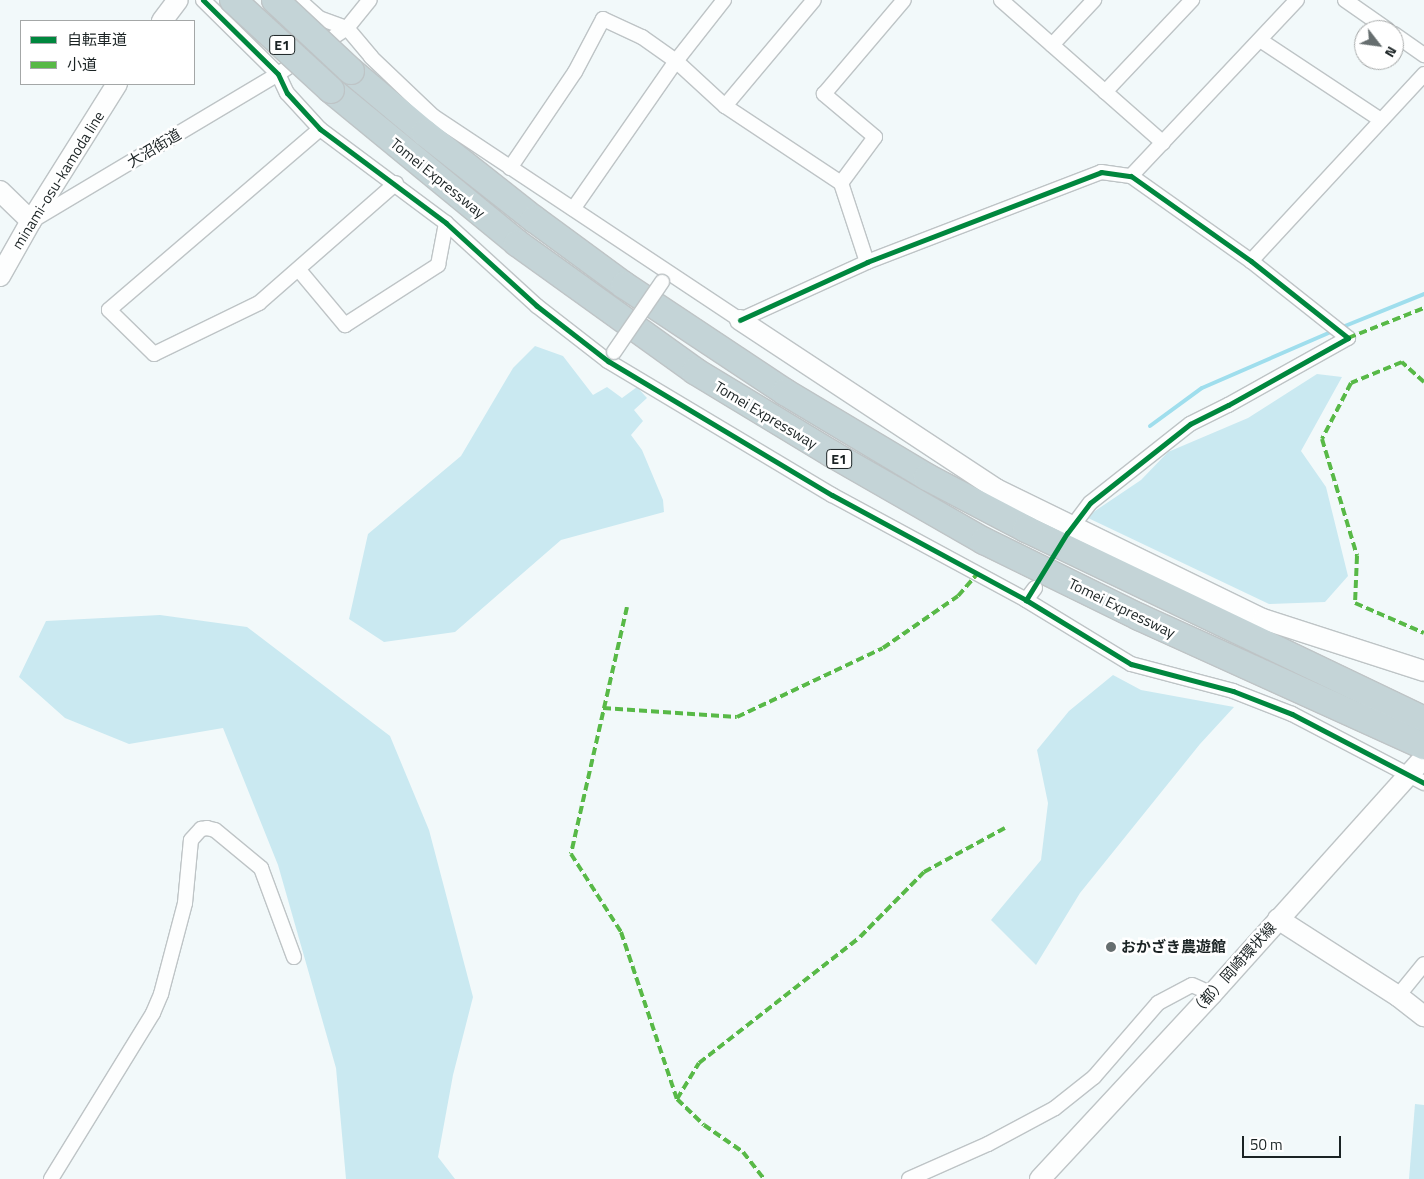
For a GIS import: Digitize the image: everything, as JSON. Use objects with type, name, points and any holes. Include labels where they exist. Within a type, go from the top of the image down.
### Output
[{"type":"highway","name":"Tomei Expressway","points":[[233,0],[331,90],[517,243],[695,371],[824,450],[993,545],[1148,621],[1417,730]]},
{"type":"highway","name":"Tomei Expressway","points":[[275,0],[351,71],[425,133],[534,219],[624,284],[785,392],[927,477],[1417,730]]},
{"type":"street","points":[[163,20],[178,0]]},
{"type":"street","points":[[203,0],[278,74],[287,93],[320,129],[396,183],[446,222],[537,306],[611,356],[832,495],[1026,600],[1131,664],[1233,691],[1292,714],[1416,780]]},
{"type":"street","points":[[299,0],[319,18],[347,28],[371,56],[433,116],[573,209],[666,277],[740,320],[996,489],[1070,529],[1263,619],[1424,671]]},
{"type":"street","points":[[347,28],[370,0]]},
{"type":"street","points":[[573,209],[676,61],[724,0]]},
{"type":"street","points":[[725,106],[814,0]]},
{"type":"street","points":[[841,183],[875,137],[824,94],[904,0]]},
{"type":"street","points":[[1001,0],[1163,143]]},
{"type":"street","points":[[1052,45],[1094,0]]},
{"type":"street","points":[[1105,92],[1192,0]]},
{"type":"street","points":[[1131,176],[1297,0]]},
{"type":"street","points":[[1344,0],[1373,20]]},
{"type":"street","points":[[510,168],[575,72],[603,19],[642,37],[676,61],[725,106],[841,183],[867,262]]},
{"type":"street","name":"大沼街道","points":[[31,221],[278,74],[347,28]]},
{"type":"street","points":[[1260,40],[1381,120]]},
{"type":"street","points":[[1404,41],[1424,55]]},
{"type":"street","points":[[1251,261],[1424,74]]},
{"type":"street","name":"minami-osu-kamoda line","points":[[0,276],[31,221],[116,85]]},
{"type":"street","points":[[320,129],[109,310],[154,354],[258,303],[299,270],[396,183]]},
{"type":"street","points":[[740,320],[867,262],[1101,172],[1131,176],[1251,261],[1348,338],[1190,424],[1090,502],[1070,529]]},
{"type":"street","points":[[0,192],[31,221]]},
{"type":"street","points":[[299,270],[345,325],[438,264],[446,222]]},
{"type":"street","points":[[611,356],[666,277]]},
{"type":"street","points":[[1026,600],[1035,588]]},
{"type":"street","name":"（都）岡崎環状線","points":[[1040,1179],[1212,994],[1278,919],[1416,780],[1424,758]]},
{"type":"street","points":[[51,1179],[153,1013],[161,994],[185,903],[191,840],[201,829],[215,830],[261,868],[294,957]]},
{"type":"street","points":[[1278,919],[1398,996],[1424,1016]]},
{"type":"street","points":[[1398,996],[1424,964]]},
{"type":"street","points":[[909,1179],[988,1144],[1056,1108],[1094,1077],[1158,1003],[1192,985],[1212,994]]},
{"type":"shaded area","points":[[535,346],[563,356],[593,395],[607,387],[622,398],[637,387],[647,398],[634,410],[643,421],[631,435],[642,450],[663,500],[664,512],[561,540],[455,632],[384,642],[349,619],[368,534],[461,456],[513,368]]},
{"type":"shaded area","points":[[1317,374],[1342,377],[1301,451],[1326,487],[1348,576],[1325,602],[1269,604],[1086,517],[1141,480],[1168,452],[1248,418]]},
{"type":"shaded area","points":[[160,615],[247,627],[390,736],[429,830],[473,997],[453,1075],[438,1157],[455,1179],[346,1179],[336,1068],[278,865],[223,728],[129,744],[65,718],[19,677],[46,621]]},
{"type":"shaded area","points":[[1113,675],[1141,690],[1234,707],[1200,744],[1080,893],[1036,965],[991,920],[1041,860],[1048,803],[1037,750],[1069,711]]},
{"type":"shaded area","points":[[1415,1104],[1424,1105],[1424,1179],[1409,1179]]},
{"type":"waterway","points":[[1340,328],[1424,294]]},
{"type":"waterway","points":[[1150,426],[1202,388],[1333,331]]},
{"type":"marked path","points":[[1348,338],[1424,308]]},
{"type":"marked path","points":[[1424,382],[1402,362],[1351,383],[1322,439],[1357,556],[1355,603],[1424,633]]},
{"type":"marked path","points":[[603,708],[737,717],[883,648],[958,596],[976,575]]},
{"type":"marked path","points":[[627,607],[571,854],[621,932],[677,1099],[704,1125],[743,1152],[764,1179]]},
{"type":"marked path","points":[[677,1099],[699,1063],[860,937],[924,872],[1005,828]]},
{"type":"cycle path","points":[[203,0],[278,74],[287,93],[320,129],[446,223],[537,306],[608,361],[832,495],[1026,600],[1131,664],[1233,691],[1292,714],[1424,783]]},
{"type":"cycle path","points":[[740,320],[867,262],[1101,172],[1131,176],[1251,261],[1348,338],[1190,424],[1090,503],[1067,533],[1026,600]]},
{"type":"place","name":"おかざき農遊館","points":[[1111,947]]}]
